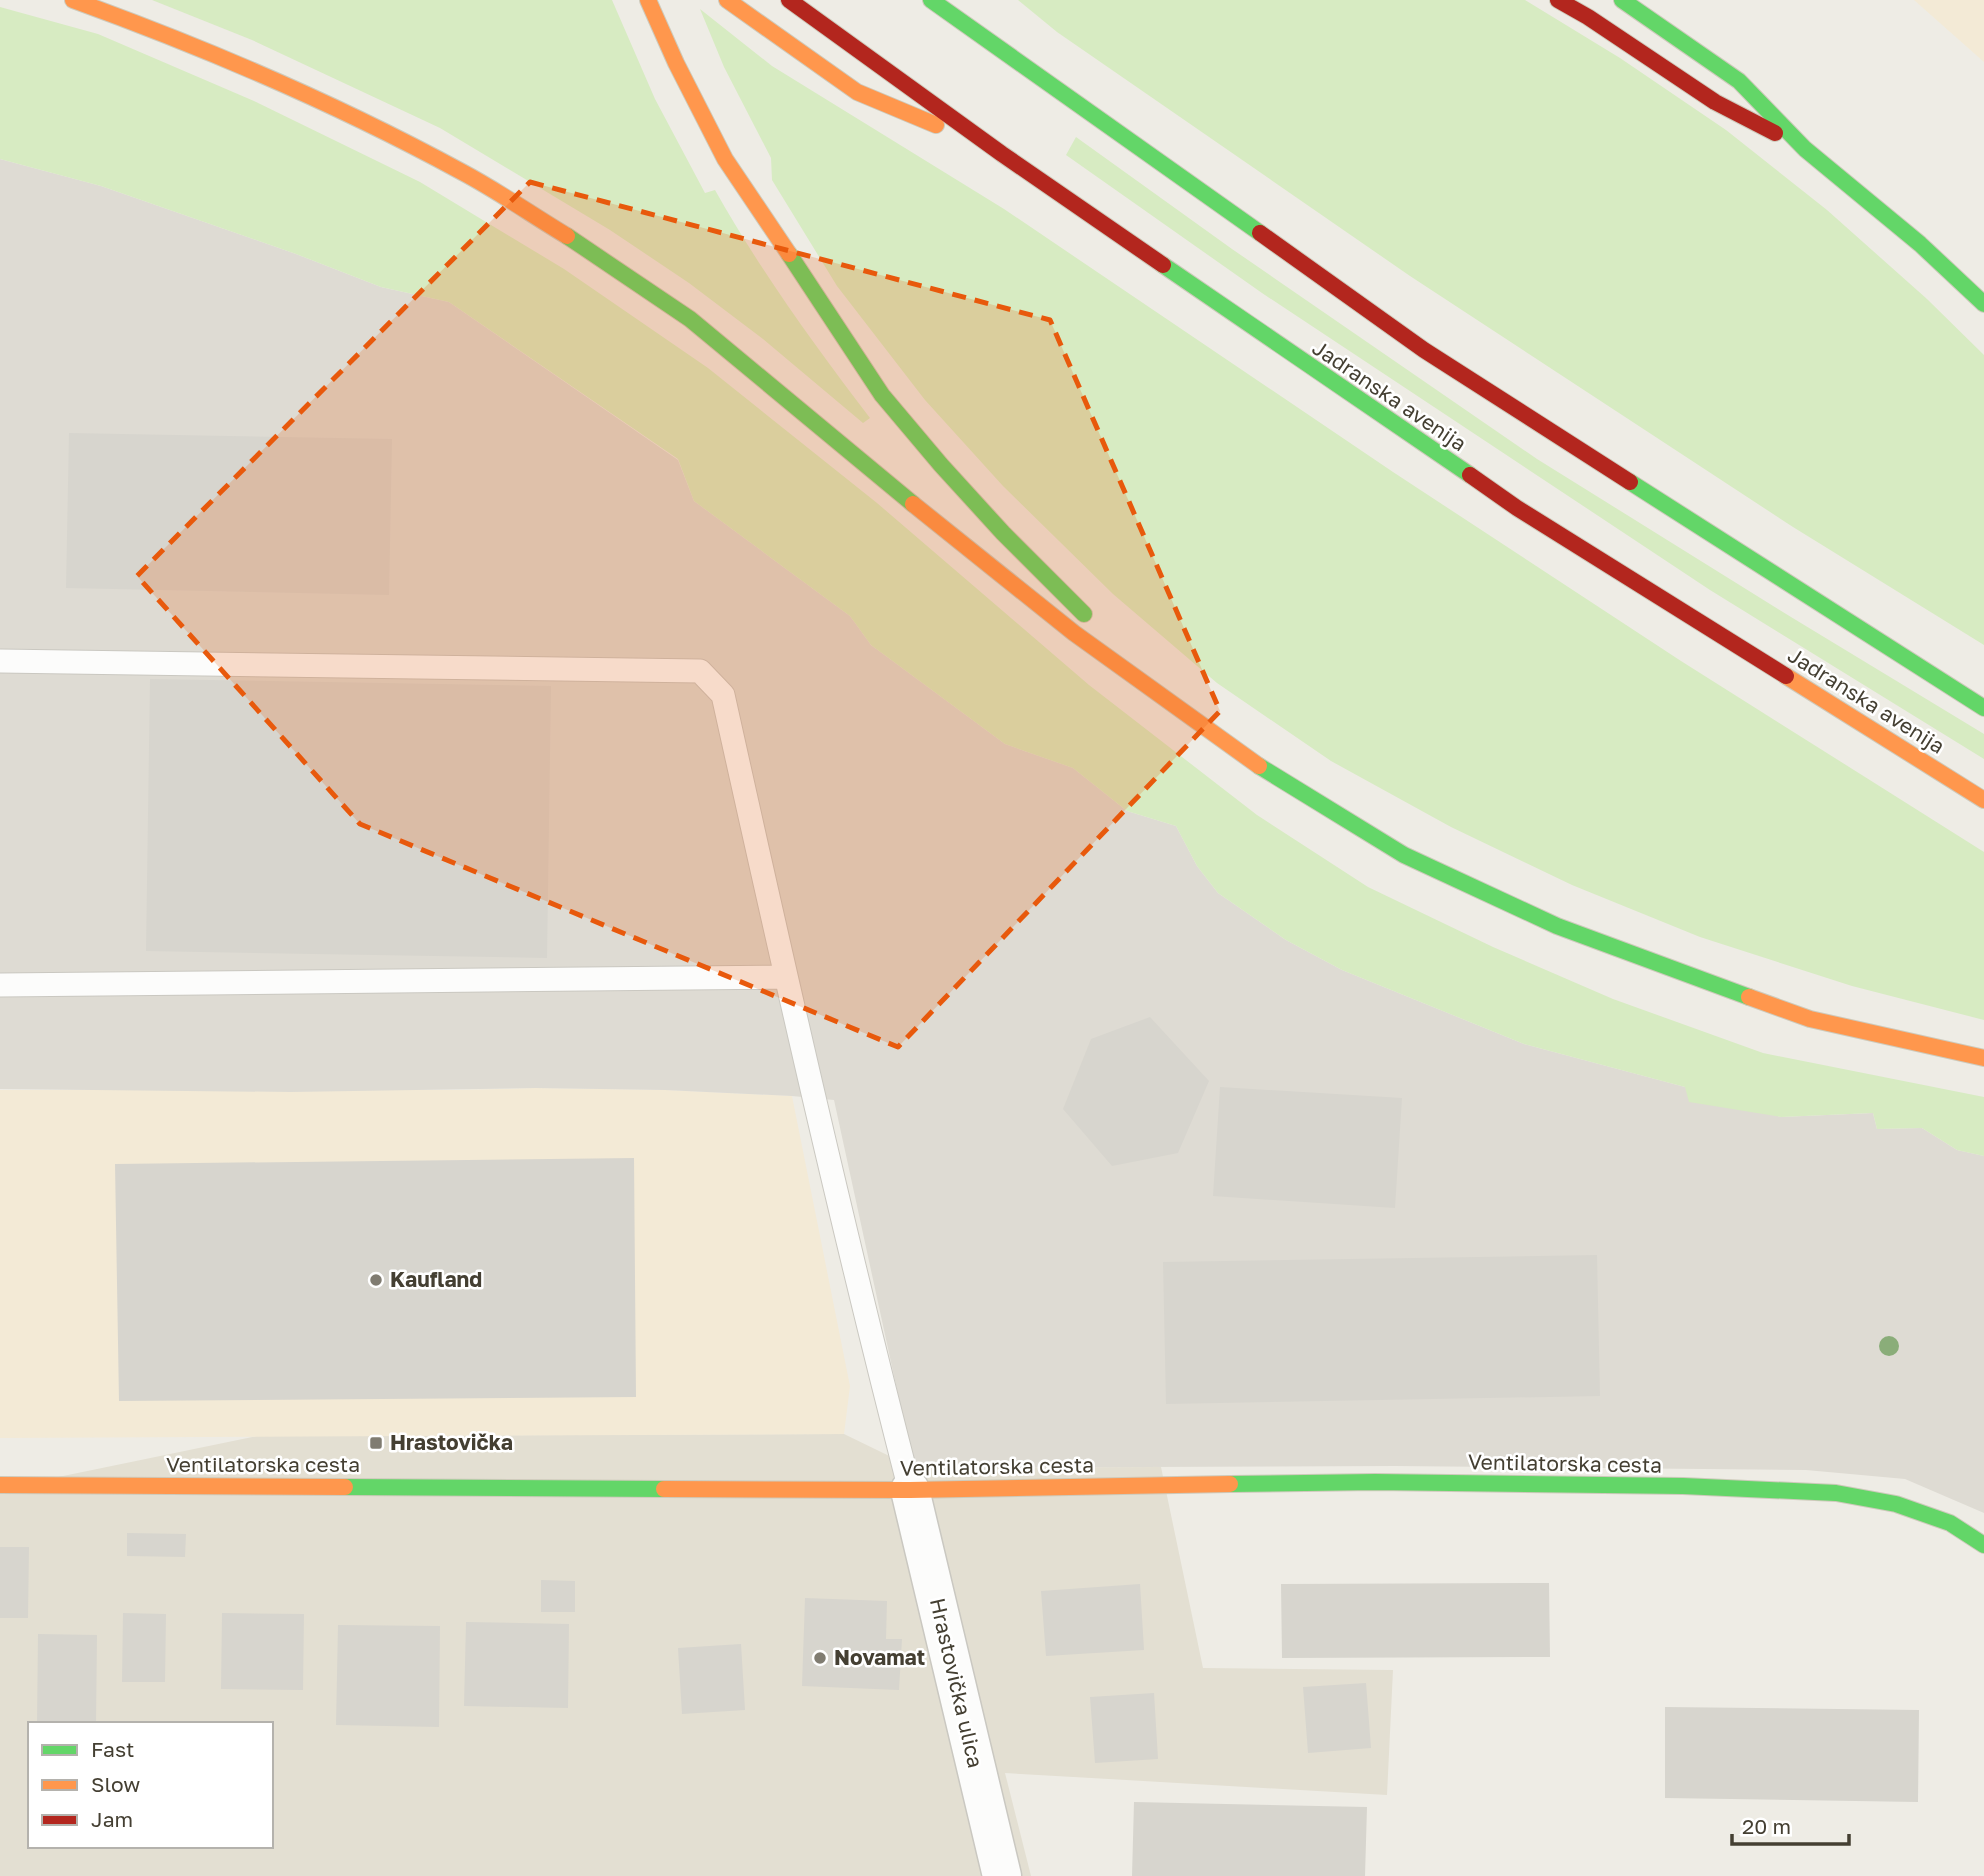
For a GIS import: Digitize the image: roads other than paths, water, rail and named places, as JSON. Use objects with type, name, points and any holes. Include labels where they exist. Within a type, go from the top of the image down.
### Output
[{"type":"main road","points":[[73,0],[153,29],[342,110],[464,173],[580,244],[690,320],[1074,634],[1271,774],[1404,855],[1557,926],[1810,1019],[1984,1058]]},
{"type":"main road","points":[[648,0],[676,63],[725,159],[882,395],[994,523],[1094,624]]},
{"type":"main road","points":[[727,0],[857,92],[1002,154]]},
{"type":"main road","name":"Jadranska avenija","points":[[789,0],[1002,154],[1517,508],[1984,800]]},
{"type":"main road","points":[[931,0],[1424,350],[1984,708]]},
{"type":"main road","points":[[1558,0],[1588,17],[1715,103],[1805,149]]},
{"type":"main road","points":[[1622,0],[1739,81],[1805,149],[1920,244],[1984,304]]},
{"type":"main road","points":[[996,28],[1032,71]]},
{"type":"main road","points":[[1113,641],[1200,718],[1271,774]]},
{"type":"main road","name":"Ventilatorska cesta","points":[[0,1485],[910,1490],[1375,1482],[1683,1486],[1836,1493],[1896,1504],[1950,1523],[1984,1545]]},
{"type":"street","name":"Hrastovička ulica","points":[[910,1490],[1002,1876]]},
{"type":"lane","points":[[0,661],[700,671],[723,695],[786,977],[910,1490]]},
{"type":"lane","points":[[0,985],[786,977]]},
{"type":"place","name":"Kaufland","points":[[376,1280]]},
{"type":"place","name":"Hrastovička","points":[[376,1443]]},
{"type":"place","name":"Novamat","points":[[820,1658]]}]
